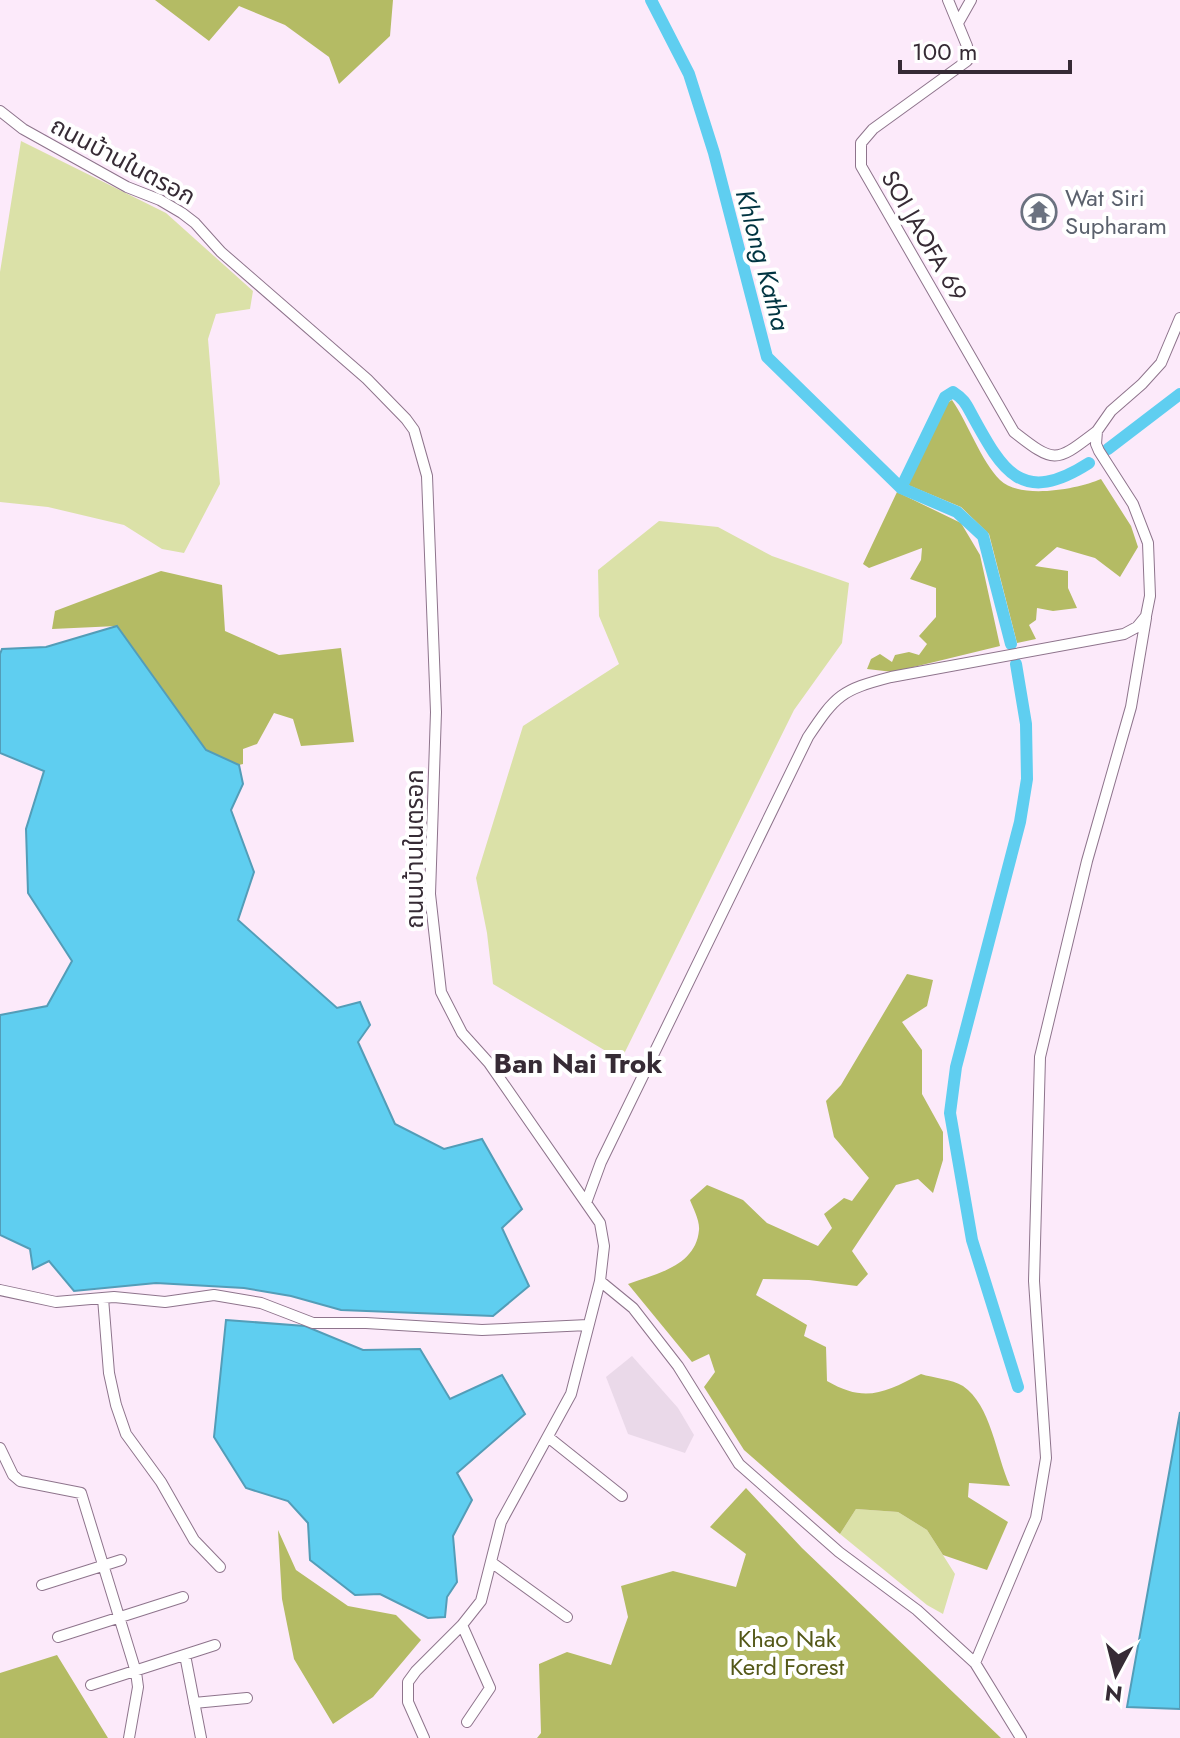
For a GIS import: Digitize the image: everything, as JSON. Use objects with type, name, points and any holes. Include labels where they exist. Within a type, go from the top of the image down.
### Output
[{"type":"street","name":"SOI JAOFA 69","points":[[948,0],[967,46],[967,61],[873,129],[861,143],[861,166],[1014,432],[1043,455],[1054,455],[1066,454],[1097,431]]},
{"type":"street","points":[[958,23],[971,0]]},
{"type":"street","name":"ถนนบ้านในตรอก","points":[[0,111],[23,129],[189,218],[221,252],[394,405],[414,430],[427,476],[436,712],[430,894],[441,992],[462,1033],[489,1063],[600,1223],[604,1246],[600,1281],[571,1394],[501,1522],[481,1601],[408,1682],[408,1702],[424,1738]]},
{"type":"street","points":[[975,1663],[1036,1518],[1046,1458],[1034,1281],[1040,1057],[1087,861],[1131,707],[1150,596],[1148,543],[1133,504],[1099,451],[1097,431],[1111,411],[1161,363],[1180,318]]},
{"type":"street","points":[[586,1203],[601,1162],[808,737],[831,703],[864,684],[891,677],[1124,634],[1137,627],[1146,616]]},
{"type":"street","points":[[600,1281],[633,1308],[678,1366],[739,1464],[839,1552],[917,1610],[975,1663],[1021,1738]]},
{"type":"street","points":[[0,1290],[56,1302],[114,1297],[165,1302],[214,1295],[261,1303],[313,1323],[482,1330],[588,1325]]},
{"type":"street","points":[[103,1298],[109,1373],[126,1434],[161,1482],[194,1540],[220,1567]]},
{"type":"street","points":[[548,1437],[622,1496]]},
{"type":"street","points":[[0,1448],[13,1475],[20,1481],[81,1493],[136,1672],[138,1687],[129,1738]]},
{"type":"street","points":[[42,1585],[121,1560]]},
{"type":"street","points":[[491,1562],[567,1617]]},
{"type":"street","points":[[58,1637],[183,1597]]},
{"type":"street","points":[[462,1625],[490,1688],[467,1722]]},
{"type":"street","points":[[91,1685],[215,1645]]},
{"type":"street","points":[[185,1655],[201,1738]]},
{"type":"street","points":[[194,1703],[247,1698]]},
{"type":"shaded area","points":[[632,1356],[678,1408],[694,1435],[685,1453],[628,1434],[606,1377]]},
{"type":"green space","points":[[155,0],[393,0],[390,36],[339,84],[329,57],[285,25],[239,6],[209,41]]},
{"type":"green space","points":[[21,141],[166,213],[253,291],[250,309],[216,314],[208,339],[220,484],[184,553],[162,549],[124,525],[48,507],[0,502],[0,272]]},
{"type":"green space","points":[[952,400],[987,463],[1000,480],[1021,490],[1049,491],[1101,479],[1131,526],[1138,547],[1120,577],[1095,558],[1057,547],[1035,566],[1068,571],[1068,588],[1077,608],[1053,611],[1037,608],[1036,620],[1029,625],[1036,639],[1017,643],[989,534],[961,507],[908,485],[947,403]]},
{"type":"green space","points":[[897,492],[961,523],[980,555],[1000,646],[893,672],[867,669],[871,659],[880,654],[892,662],[895,655],[909,652],[919,655],[927,644],[919,636],[936,617],[936,588],[910,579],[921,560],[922,548],[869,568],[863,564]]},
{"type":"green space","points":[[659,521],[718,527],[772,556],[849,583],[842,643],[794,710],[621,1060],[493,984],[476,878],[523,726],[619,664],[599,616],[598,570]]},
{"type":"green space","points":[[161,571],[222,585],[225,631],[279,655],[341,648],[354,742],[301,746],[293,719],[274,713],[257,744],[243,749],[243,764],[239,765],[206,750],[117,626],[52,629],[55,611]]},
{"type":"green space","points":[[907,974],[933,980],[927,1006],[902,1022],[922,1050],[922,1094],[943,1132],[943,1160],[933,1193],[918,1179],[896,1185],[852,1251],[868,1274],[857,1286],[809,1280],[763,1279],[756,1295],[807,1325],[804,1336],[826,1347],[827,1381],[840,1388],[874,1393],[921,1374],[959,1384],[972,1394],[986,1418],[1010,1486],[969,1483],[968,1497],[1008,1522],[987,1570],[943,1555],[927,1530],[898,1512],[856,1509],[840,1534],[744,1450],[704,1387],[715,1372],[709,1354],[692,1362],[628,1284],[673,1267],[691,1252],[699,1226],[690,1200],[707,1185],[743,1200],[767,1223],[818,1246],[832,1228],[824,1214],[844,1198],[852,1201],[869,1178],[834,1137],[826,1101],[841,1085]]},
{"type":"green space","name":"Khao Nak Kerd Forest","points":[[746,1488],[802,1548],[1001,1738],[537,1738],[541,1733],[539,1664],[567,1652],[611,1665],[628,1617],[621,1586],[673,1571],[736,1587],[746,1554],[710,1527]]},
{"type":"green space","points":[[856,1509],[898,1512],[927,1530],[955,1574],[943,1614],[927,1605],[840,1534]]},
{"type":"green space","points":[[278,1530],[296,1570],[348,1606],[396,1615],[421,1640],[373,1697],[333,1724],[294,1659],[282,1599]]},
{"type":"green space","points":[[57,1655],[108,1738],[0,1738],[0,1673]]},
{"type":"water","points":[[117,626],[206,750],[239,765],[243,784],[231,810],[254,872],[238,920],[337,1008],[360,1002],[370,1025],[358,1042],[395,1124],[444,1149],[482,1139],[522,1209],[502,1228],[529,1286],[493,1316],[341,1310],[291,1296],[244,1288],[156,1283],[74,1291],[49,1261],[33,1269],[30,1249],[0,1235],[0,1015],[47,1006],[72,961],[28,893],[26,829],[44,771],[0,753],[0,654],[2,649],[46,647]]},
{"type":"water","points":[[226,1320],[305,1326],[363,1350],[420,1349],[450,1399],[502,1375],[525,1414],[457,1473],[472,1500],[453,1536],[457,1582],[447,1597],[445,1617],[428,1618],[380,1594],[355,1595],[310,1560],[308,1523],[288,1501],[246,1488],[214,1437]]},
{"type":"water","points":[[1180,1412],[1180,1709],[1127,1707]]},
{"type":"waterway","name":"Khlong Katha","points":[[651,0],[689,74],[714,153],[767,357],[901,488],[957,512],[983,536],[1011,644]]},
{"type":"waterway","name":"Khlong Katha","points":[[901,488],[945,397],[953,392],[966,405],[994,453],[1017,476],[1031,482],[1047,482],[1089,463]]},
{"type":"waterway","points":[[1108,449],[1180,394]]},
{"type":"waterway","points":[[1016,664],[1026,724],[1027,779],[1020,822],[956,1067],[950,1113],[972,1240],[1018,1387]]},
{"type":"place","name":"Wat Siri Supharam","points":[[1039,212]]},
{"type":"district","name":"Ban Nai Trok","points":[[578,1063]]}]
